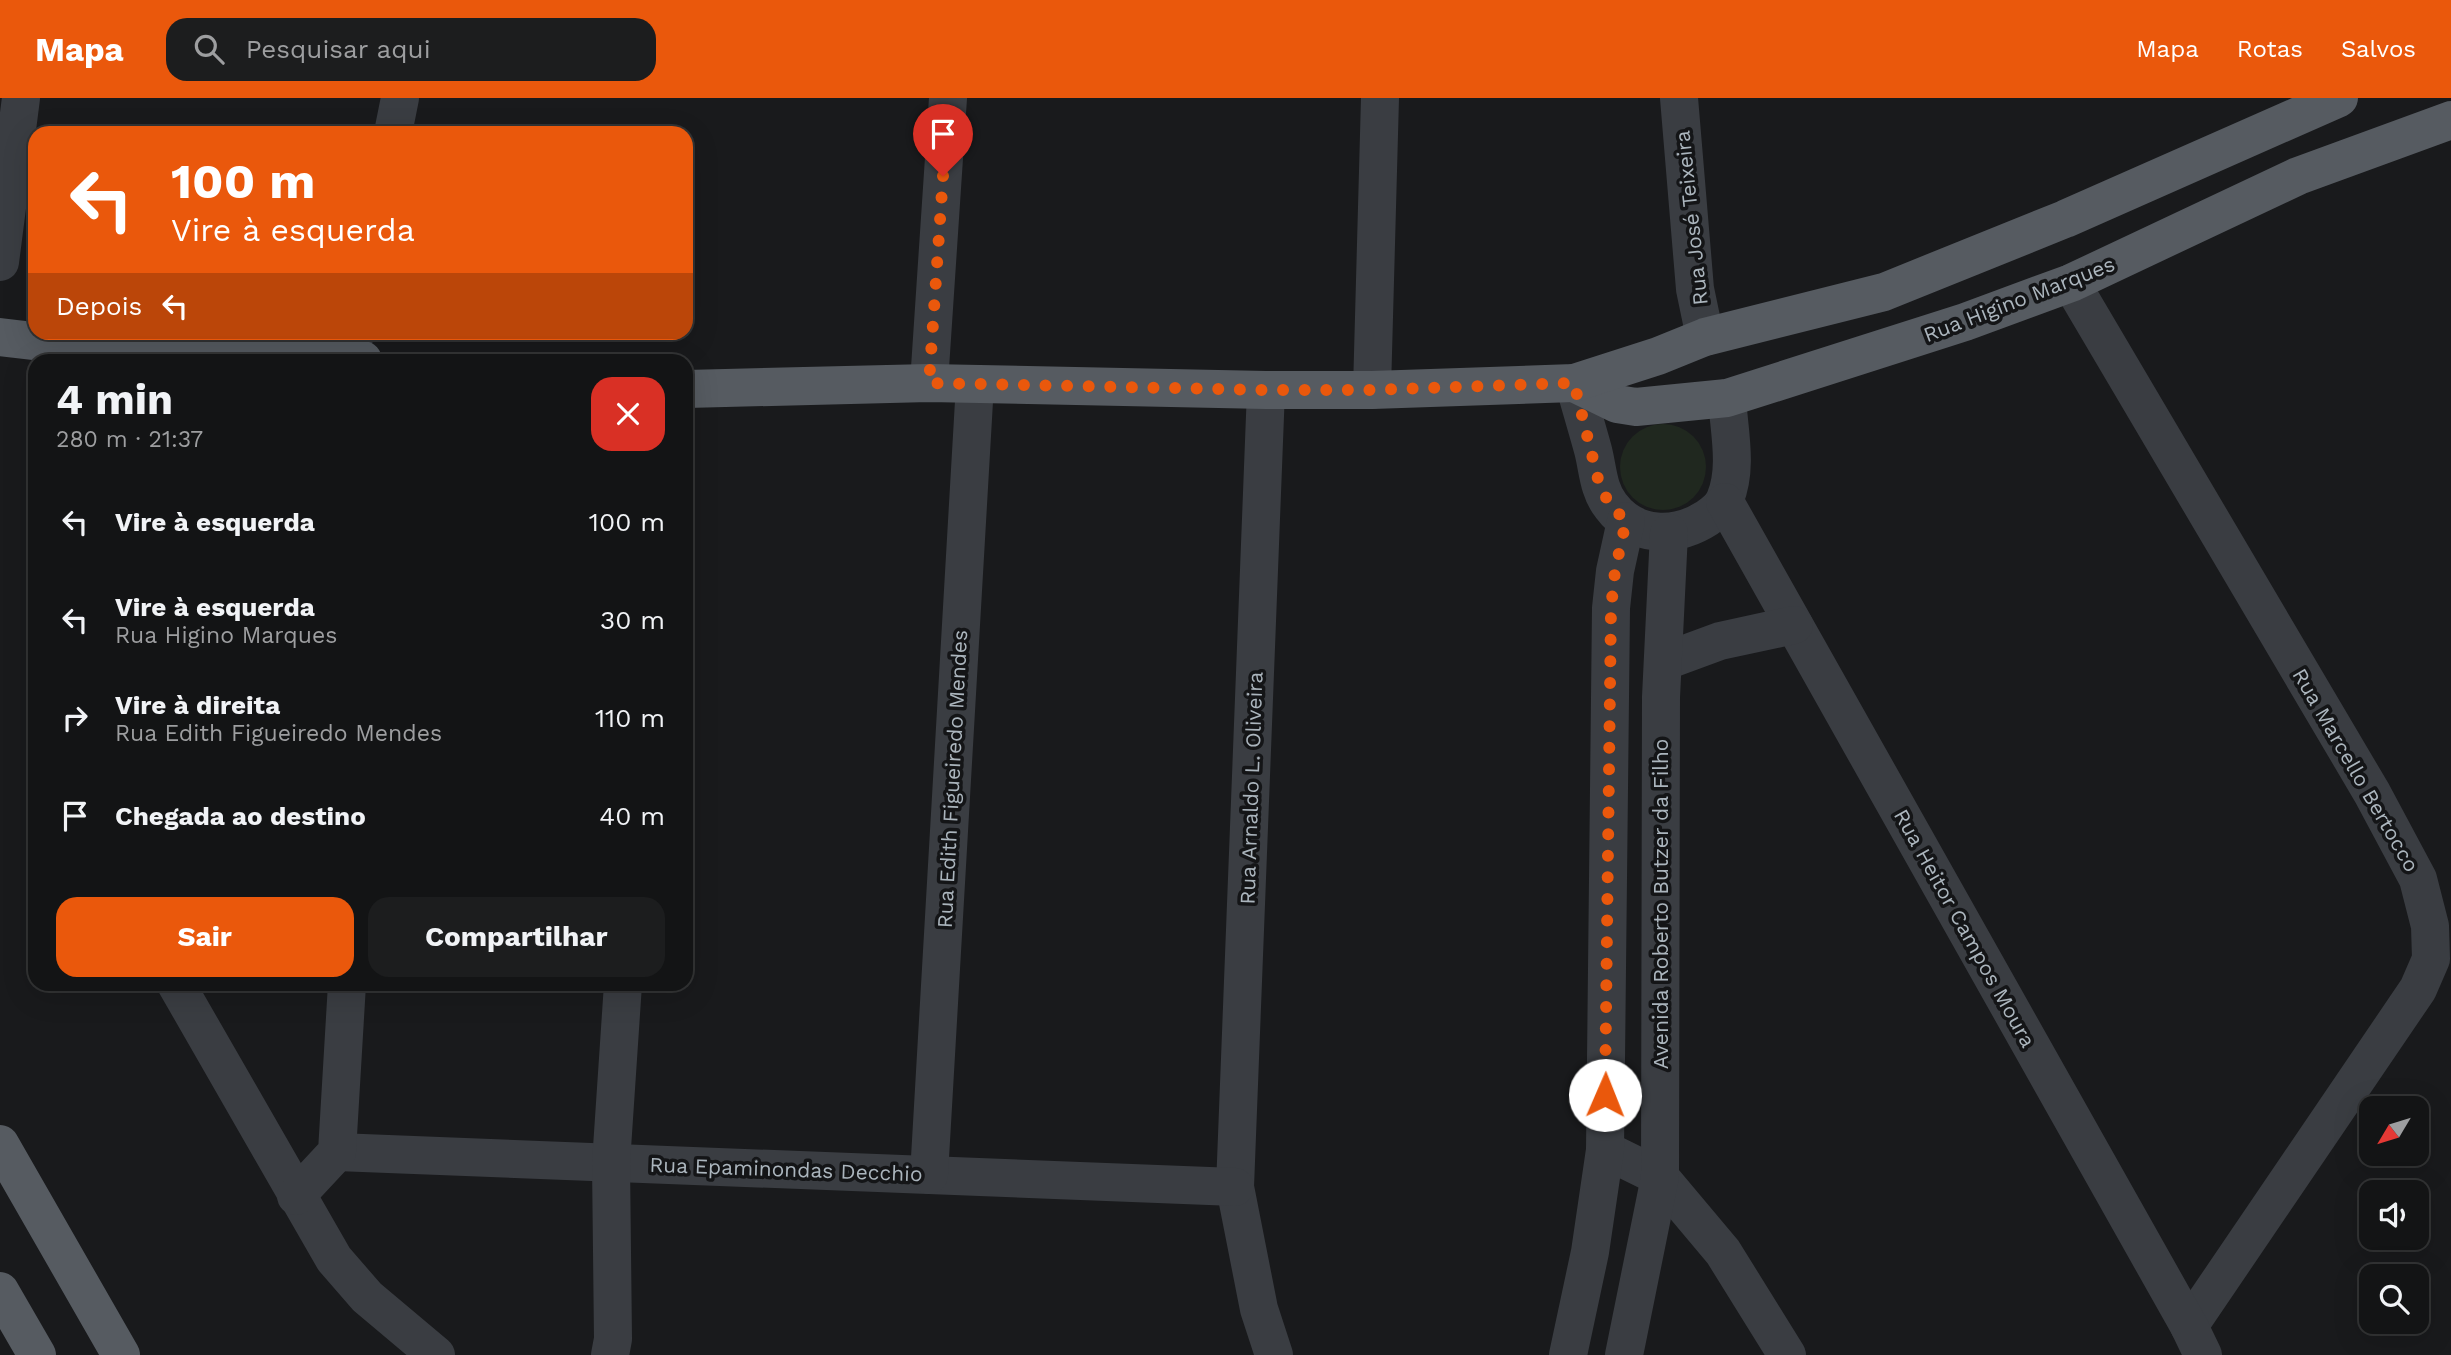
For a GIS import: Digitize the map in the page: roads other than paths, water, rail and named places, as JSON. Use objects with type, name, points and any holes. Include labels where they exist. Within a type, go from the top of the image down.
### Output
[{"type":"main road","name":"Rua Higino Marques","points":[[693,388],[929,383],[1372,390],[1574,383],[1658,356],[1705,337],[1884,292],[2065,219],[2339,98]]},
{"type":"main road","name":"Rua Higino Marques","points":[[1574,383],[1617,404],[1636,407],[1727,398],[1952,327],[2071,283],[2298,176],[2451,120]]},
{"type":"main road","points":[[2223,149],[2245,201]]},
{"type":"main road","points":[[0,337],[92,354],[356,351]]},
{"type":"main road","points":[[0,1144],[121,1355]]},
{"type":"main road","points":[[0,1291],[37,1355]]},
{"type":"street","points":[[0,262],[21,98]]},
{"type":"street","points":[[394,126],[400,98]]},
{"type":"street","points":[[929,383],[948,98]]},
{"type":"street","points":[[1372,390],[1380,98]]},
{"type":"street","name":"Rua José Teixeira","points":[[1679,98],[1695,289],[1705,337]]},
{"type":"street","name":"Rua Marcello Bertocco","points":[[2071,283],[2372,793],[2417,878],[2430,926],[2431,959],[2418,989],[2196,1341]]},
{"type":"street","points":[[1574,383],[1600,487],[1611,506],[1626,521],[1646,530],[1669,533],[1691,528],[1725,502],[1732,474],[1727,398]]},
{"type":"street","name":"Rua Edith Figueiredo Mendes","points":[[929,1175],[975,384]]},
{"type":"street","name":"Rua Arnaldo L. Oliveira","points":[[1266,390],[1235,1187],[1259,1308],[1274,1355]]},
{"type":"street","name":"Rua Heitor Campos Moura","points":[[1725,502],[2196,1341]]},
{"type":"street","points":[[1568,1355],[1590,1252],[1605,1150],[1611,608],[1615,571],[1626,521]]},
{"type":"street","name":"Avenida Roberto Butzer da Filho","points":[[1624,1355],[1660,1177],[1661,724],[1669,533]]},
{"type":"street","points":[[1663,662],[1720,641],[1794,625]]},
{"type":"street","points":[[180,991],[334,1259],[367,1297],[436,1355]]},
{"type":"street","points":[[296,1196],[337,1152],[347,991]]},
{"type":"street","points":[[611,1347],[611,1163],[623,991]]},
{"type":"street","points":[[1605,1150],[1660,1177],[1723,1252],[1787,1355]]},
{"type":"street","name":"Rua Epaminondas Decchio","points":[[337,1152],[1235,1187]]}]
